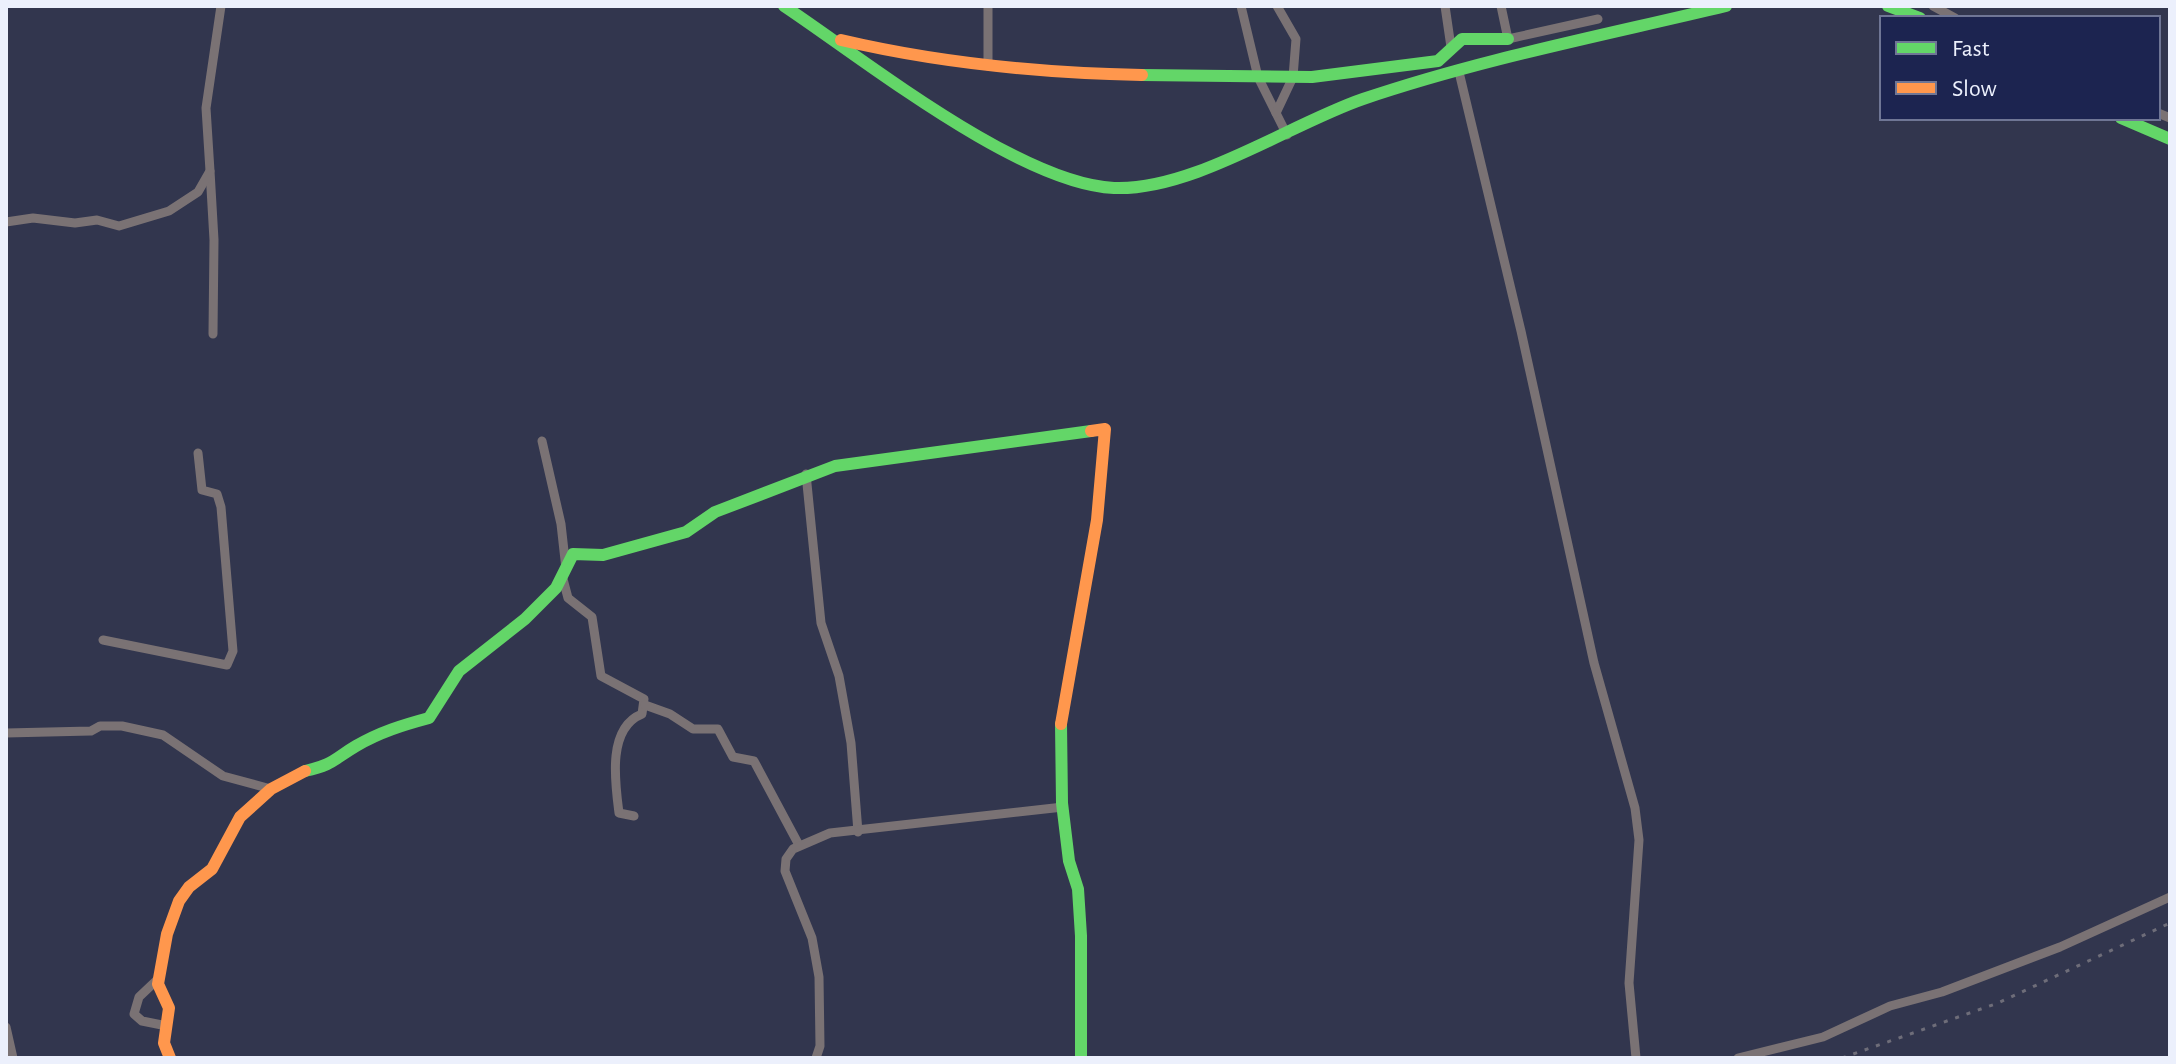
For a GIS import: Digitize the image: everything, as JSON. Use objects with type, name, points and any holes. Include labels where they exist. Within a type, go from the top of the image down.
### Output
[{"type":"street","points":[[213,334],[214,240],[206,108],[221,6]]},
{"type":"street","points":[[784,6],[1025,163],[1068,179],[1114,188],[1135,188],[1208,166],[1287,135],[1360,100],[1459,72],[1726,6]]},
{"type":"street","points":[[988,6],[988,66]]},
{"type":"street","points":[[1241,6],[1258,77],[1287,135]]},
{"type":"street","points":[[1276,113],[1293,77],[1296,39],[1277,6]]},
{"type":"street","points":[[1445,6],[1451,47]]},
{"type":"street","points":[[1501,6],[1508,39]]},
{"type":"street","points":[[1888,6],[1915,16]]},
{"type":"street","points":[[1933,6],[1951,16]]},
{"type":"street","points":[[832,38],[908,56],[988,66],[1085,74],[1293,77],[1418,66],[1438,61],[1462,39],[1508,39],[1598,19]]},
{"type":"street","points":[[1459,72],[1521,331],[1594,663],[1635,808],[1639,840],[1629,983],[1636,1058]]},
{"type":"street","points":[[2126,120],[2170,139]]},
{"type":"street","points":[[6,222],[33,218],[75,223],[97,220],[119,226],[169,211],[198,192],[210,171]]},
{"type":"street","points":[[167,1026],[142,1021],[134,1014],[139,997],[158,979],[179,901],[189,887],[212,869],[240,817],[271,789],[304,771],[332,765],[354,747],[389,729],[429,718],[459,671],[525,619],[565,574],[573,554],[603,555],[686,532],[715,512],[806,474],[850,463],[1105,429],[1097,520],[1064,693],[1059,741],[1069,861],[1078,889],[1081,1058]]},
{"type":"street","points":[[542,441],[561,524],[568,598],[592,617],[601,676],[612,685],[641,695],[645,705],[642,714],[630,719],[620,735],[615,777],[619,813],[634,816]]},
{"type":"street","points":[[103,640],[227,665],[233,651],[221,507],[217,494],[202,490],[198,453]]},
{"type":"street","points":[[806,474],[821,623],[839,676],[848,728],[858,832]]},
{"type":"street","points":[[645,705],[670,714],[693,729],[718,729],[733,757],[754,761],[799,845]]},
{"type":"street","points":[[6,733],[91,731],[100,726],[122,726],[163,735],[223,776],[271,789]]},
{"type":"street","points":[[816,1058],[820,1046],[819,977],[812,938],[785,871],[786,859],[799,845],[830,833],[1063,807]]},
{"type":"street","points":[[1738,1058],[1823,1037],[1890,1006],[1942,992],[2060,947],[2170,897]]},
{"type":"street","points":[[158,979],[169,1008],[164,1043],[170,1058]]},
{"type":"street","points":[[6,1027],[13,1058]]},
{"type":"railway","points":[[1842,1058],[1998,1003],[2170,923]]},
{"type":"traffic: fast","points":[[784,6],[944,116],[990,143],[1076,181],[1114,188],[1144,186],[1208,168],[1335,110],[1408,85],[1543,48],[1726,6]]},
{"type":"traffic: fast","points":[[1888,6],[1915,16]]},
{"type":"traffic: fast","points":[[1142,75],[1312,77],[1438,61],[1462,39],[1508,39]]},
{"type":"traffic: fast","points":[[2126,120],[2170,139]]},
{"type":"traffic: fast","points":[[305,771],[328,764],[383,733],[429,718],[459,671],[525,619],[556,588],[573,554],[603,555],[686,532],[715,512],[835,466],[1091,431]]},
{"type":"traffic: fast","points":[[1061,724],[1062,803],[1069,861],[1078,889],[1081,936],[1081,1058]]},
{"type":"traffic: slow","points":[[841,40],[915,55],[990,65],[1142,75]]},
{"type":"traffic: slow","points":[[1061,724],[1097,520],[1105,429],[1091,431]]},
{"type":"traffic: slow","points":[[170,1058],[164,1043],[169,1008],[158,984],[167,934],[179,901],[189,887],[212,869],[240,817],[271,789],[305,771]]}]
